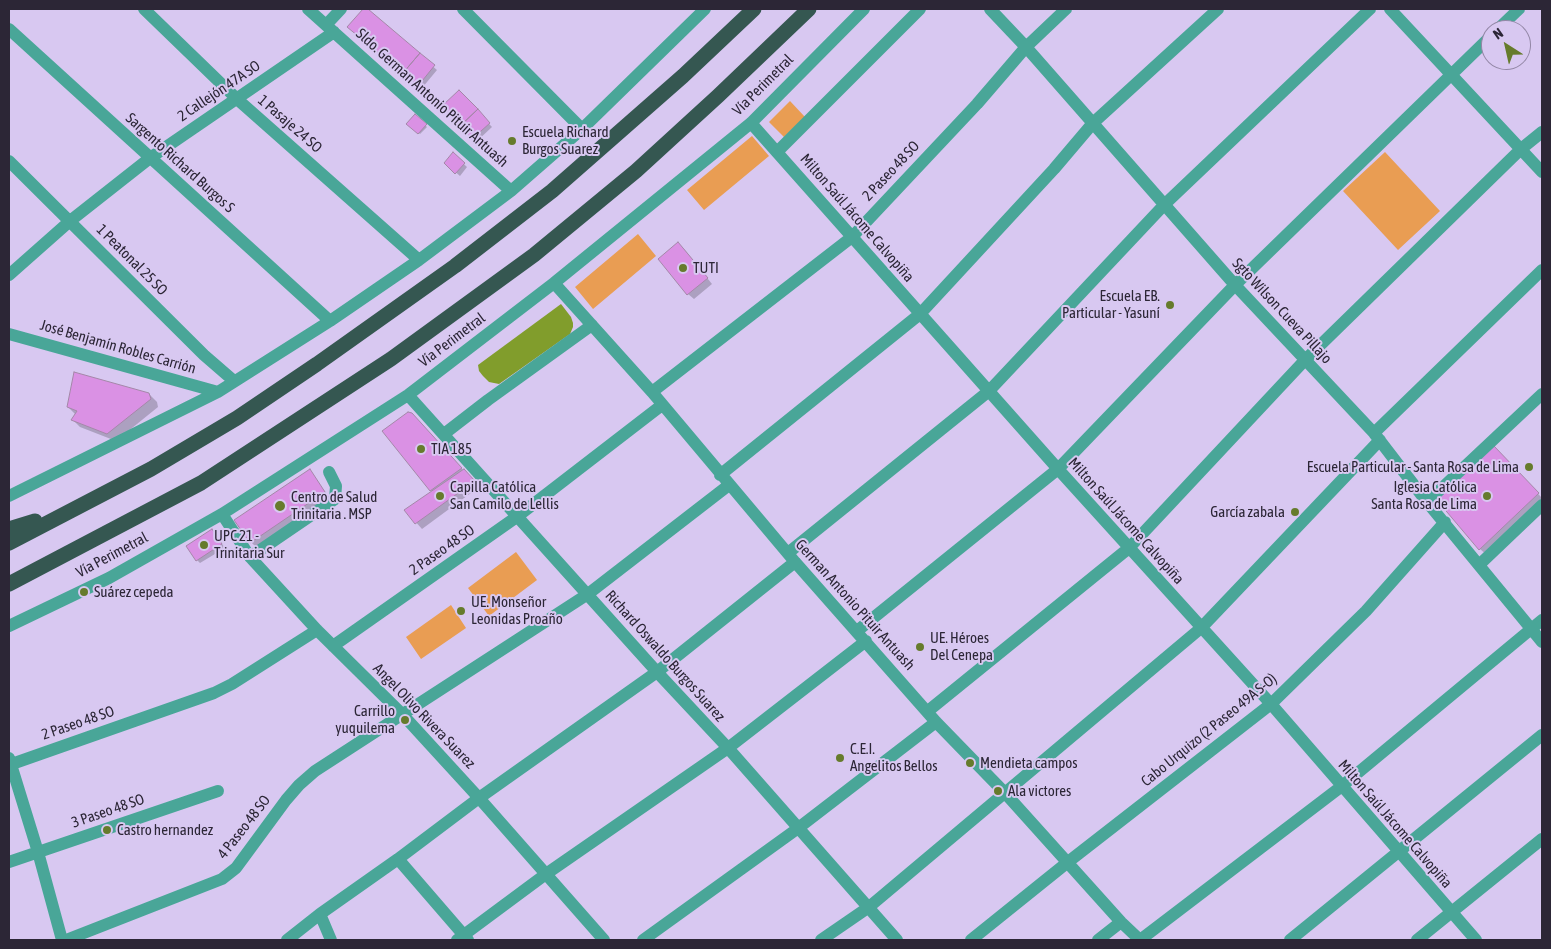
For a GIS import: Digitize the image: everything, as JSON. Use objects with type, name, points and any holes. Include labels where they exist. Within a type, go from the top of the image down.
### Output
[{"type":"highway","points":[[9,543],[150,469],[236,418],[318,364],[455,266],[552,192],[683,76],[754,9]]},
{"type":"highway","name":"Vía Perimetral","points":[[9,584],[201,482],[399,353],[534,255],[636,171],[718,96],[808,9]]},
{"type":"highway","points":[[9,529],[63,514]]},
{"type":"street","name":"1 Pasaje 24 SO","points":[[144,9],[237,99],[419,260]]},
{"type":"street","name":"Sldo. German Antonio Pituir Antuash","points":[[308,9],[511,191]]},
{"type":"street","name":"2 Callejón 47A SO","points":[[9,275],[70,222],[150,158],[237,99],[330,28],[341,9]]},
{"type":"street","points":[[9,496],[218,392],[330,321],[419,260],[511,191],[582,129],[705,9]]},
{"type":"street","name":"Vía Perimetral","points":[[9,626],[109,578],[222,514],[408,395],[554,284],[751,123],[864,9]]},
{"type":"street","points":[[777,152],[920,9]]},
{"type":"street","name":"Sgto Wilson Cueva Pillajo","points":[[990,9],[1026,47],[1235,285],[1377,437],[1427,502],[1542,642]]},
{"type":"street","name":"2 Paseo 48 SO","points":[[652,392],[852,237],[977,104],[1026,47],[1066,9]]},
{"type":"street","points":[[720,475],[920,314],[1054,169],[1093,123],[1218,9]]},
{"type":"street","points":[[287,940],[479,798],[657,672],[989,391],[1164,205],[1370,9]]},
{"type":"street","points":[[1390,9],[1542,172]]},
{"type":"street","points":[[1507,20],[1519,9]]},
{"type":"street","points":[[467,10],[582,129]]},
{"type":"street","name":"Sargento Richard Burgos S","points":[[11,36],[150,158],[330,321]]},
{"type":"street","points":[[857,631],[1058,469],[1235,285],[1481,46]]},
{"type":"street","name":"Milton Saúl Jácome Calvopiña","points":[[751,123],[1058,469],[1271,704],[1476,940]]},
{"type":"street","points":[[928,711],[1129,548],[1305,360],[1521,150],[1542,132]]},
{"type":"street","name":"1 Peatonal 25 SO","points":[[9,162],[204,355],[234,381]]},
{"type":"street","points":[[821,940],[869,907],[1201,628],[1377,437],[1542,270]]},
{"type":"street","name":"German Antonio Pituir Antuash","points":[[554,284],[652,392],[720,475],[936,722],[1005,793],[1121,922],[1140,940]]},
{"type":"street","points":[[444,434],[592,325]]},
{"type":"street","name":"José Benjamín Robles Carrión","points":[[9,334],[218,392]]},
{"type":"street","points":[[1427,502],[1542,394]]},
{"type":"street","name":"Richard Oswaldo Burgos Suarez","points":[[408,395],[657,672],[728,748],[797,829],[897,940]]},
{"type":"street","name":"2 Paseo 48 SO","points":[[333,646],[518,516],[662,405]]},
{"type":"street","points":[[250,556],[336,499],[336,486],[329,472]]},
{"type":"street","name":"4 Paseo 48 SO","points":[[66,940],[222,879],[236,868],[299,784],[315,771],[588,594],[729,485]]},
{"type":"street","points":[[1479,565],[1542,505]]},
{"type":"street","name":"Angel Olivo Rivera Suarez","points":[[222,514],[250,556],[317,630],[403,715],[604,940]]},
{"type":"street","name":"Cabo Urquizo (2 Paseo 49A S-O)","points":[[971,940],[1271,704],[1366,611],[1445,522]]},
{"type":"street","points":[[1140,940],[1342,786],[1542,620]]},
{"type":"street","name":"2 Paseo 48 SO","points":[[9,762],[214,693],[232,684],[317,630]]},
{"type":"street","points":[[398,859],[463,939],[546,874],[728,748],[866,641]]},
{"type":"street","points":[[643,940],[797,829],[936,722]]},
{"type":"street","points":[[1290,940],[1542,735]]},
{"type":"street","points":[[9,762],[38,852],[62,940]]},
{"type":"street","name":"3 Paseo 48 SO","points":[[9,862],[218,790]]},
{"type":"street","points":[[1417,940],[1542,839]]},
{"type":"street","points":[[320,914],[331,940]]},
{"type":"street","points":[[1098,940],[1121,922]]},
{"type":"shaded area","points":[[790,101],[805,117],[784,137],[769,122]]},
{"type":"shaded area","points":[[752,136],[769,156],[704,210],[687,190]]},
{"type":"shaded area","points":[[1385,152],[1440,211],[1398,250],[1343,191]]},
{"type":"shaded area","points":[[638,234],[656,256],[593,309],[575,287]]},
{"type":"shaded area","points":[[561,304],[571,317],[573,323],[570,334],[499,384],[489,382],[483,376],[479,371],[478,365]]},
{"type":"shaded area","points":[[516,552],[537,580],[489,616],[468,588]]},
{"type":"shaded area","points":[[451,605],[466,628],[421,659],[406,637]]},
{"type":"building","points":[[363,9],[368,9],[420,53],[403,73],[347,27]]},
{"type":"building","points":[[420,53],[435,65],[418,86],[403,73]]},
{"type":"building","points":[[459,90],[478,109],[460,126],[442,106]]},
{"type":"building","points":[[478,109],[490,123],[472,139],[460,126]]},
{"type":"building","points":[[415,114],[427,124],[418,134],[406,124]]},
{"type":"building","points":[[453,152],[465,163],[455,174],[444,163]]},
{"type":"building","name":"TUTI","points":[[678,242],[708,278],[687,295],[658,259]]},
{"type":"building","points":[[74,372],[149,393],[151,399],[107,434],[71,420],[77,411],[67,407]]},
{"type":"building","name":"TIA 185","points":[[408,412],[412,413],[462,468],[430,491],[382,431]]},
{"type":"building","name":"Iglesia Católica Santa Rosa de Lima","points":[[1494,446],[1539,493],[1479,550],[1436,499]]},
{"type":"building","name":"Centro de Salud Trinitaria . MSP","points":[[310,469],[325,492],[250,543],[234,520]]},
{"type":"building","name":"Capilla Católica San Camilo de Lellis","points":[[464,469],[475,481],[415,524],[404,510]]},
{"type":"building","name":"UPC 21 - Trinitaria Sur","points":[[212,529],[222,544],[196,561],[186,546]]},
{"type":"place","name":"Escuela Richard Burgos Suarez","points":[[512,141]]},
{"type":"place","name":"TUTI","points":[[683,268]]},
{"type":"place","name":"Escuela EB. Particular - Yasuní","points":[[1170,305]]},
{"type":"place","name":"TIA 185","points":[[421,449]]},
{"type":"place","name":"Escuela Particular - Santa Rosa de Lima","points":[[1529,467]]},
{"type":"place","name":"Capilla Católica San Camilo de Lellis","points":[[440,496]]},
{"type":"place","name":"Iglesia Católica Santa Rosa de Lima","points":[[1487,496]]},
{"type":"place","name":"Centro de Salud Trinitaria . MSP","points":[[280,506]]},
{"type":"place","name":"García zabala","points":[[1295,512]]},
{"type":"place","name":"UPC 21 - Trinitaria Sur","points":[[204,545]]},
{"type":"place","name":"Suárez cepeda","points":[[84,592]]},
{"type":"place","name":"UE. Monseñor Leonidas Proaño","points":[[461,611]]},
{"type":"place","name":"UE. Héroes Del Cenepa","points":[[920,647]]},
{"type":"place","name":"Carrillo yuquilema","points":[[405,720]]},
{"type":"place","name":"C.E.I. Angelitos Bellos","points":[[840,758]]},
{"type":"place","name":"Mendieta campos","points":[[970,763]]},
{"type":"place","name":"Ala victores","points":[[998,791]]},
{"type":"place","name":"Castro hernandez","points":[[107,830]]}]
